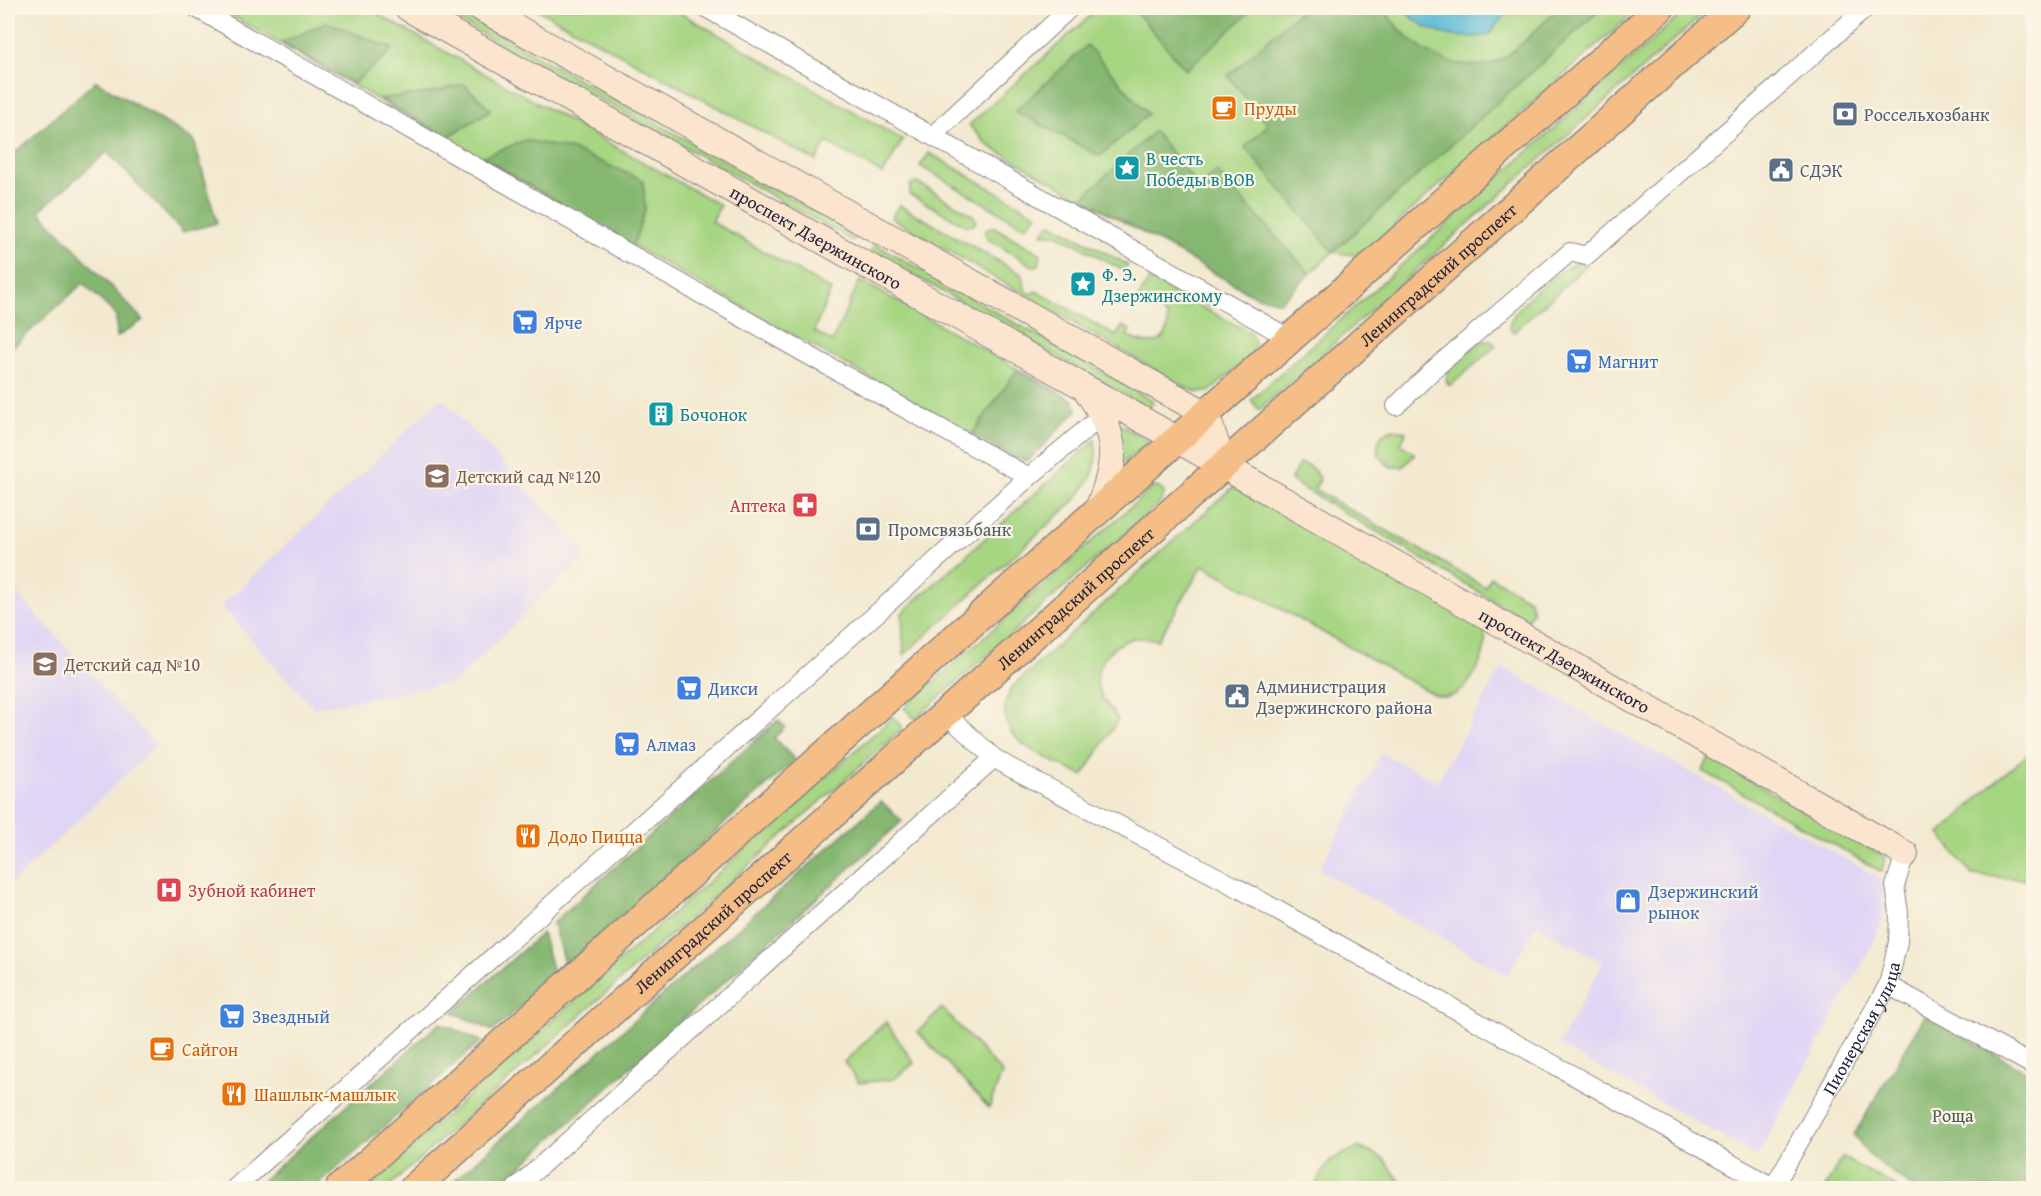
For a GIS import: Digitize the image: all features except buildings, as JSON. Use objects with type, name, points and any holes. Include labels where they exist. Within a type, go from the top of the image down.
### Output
[{"type":"main road","name":"проспект Дзержинского","points":[[408,8],[1178,440],[1905,854]]},
{"type":"main road","name":"проспект Дзержинского","points":[[481,8],[1206,414]]},
{"type":"main road","points":[[340,1188],[1660,8]]},
{"type":"main road","name":"Ленинградский проспект","points":[[414,1188],[1736,8]]},
{"type":"main road","points":[[1085,388],[1104,414],[1113,450],[1110,481],[1096,511]]},
{"type":"main road","points":[[1206,414],[1224,467]]},
{"type":"street","points":[[196,8],[808,355],[1029,477]]},
{"type":"street","points":[[706,8],[1289,338]]},
{"type":"street","points":[[932,136],[1070,8]]},
{"type":"street","points":[[1396,406],[1433,370],[1570,252],[1586,256],[1866,8]]},
{"type":"street","points":[[235,1188],[1029,477],[1104,414]]},
{"type":"street","points":[[946,714],[994,758],[1238,888],[1773,1188]]},
{"type":"street","points":[[516,1188],[994,758]]},
{"type":"street","name":"Пионерская улица","points":[[1773,1188],[1888,985],[1898,942],[1899,913],[1895,886],[1905,854]]},
{"type":"street","points":[[1888,985],[2034,1066]]},
{"type":"shaded area","name":"Детский сад №120","points":[[442,398],[587,554],[454,683],[313,708],[221,606]]},
{"type":"shaded area","name":"Детский сад №10","points":[[8,583],[156,746],[8,887]]},
{"type":"shaded area","name":"Дзержинский рынок","points":[[1502,667],[1883,880],[1881,921],[1876,938],[1757,1156],[1558,1045],[1603,962],[1536,925],[1508,975],[1319,870],[1381,753],[1437,782]]},
{"type":"green space","points":[[218,8],[367,8],[720,205],[712,222],[831,290],[814,331],[832,342],[860,280],[1073,400],[1077,410],[1028,461],[1014,458],[633,246]]},
{"type":"green space","points":[[436,8],[451,8],[857,235],[853,241]]},
{"type":"green space","points":[[535,8],[672,8],[903,140],[883,174],[827,142],[816,161]]},
{"type":"green space","points":[[1099,8],[1639,8],[1360,256],[1333,252],[1280,302],[1255,296],[987,145],[969,125]]},
{"type":"green space","points":[[1133,8],[1254,8],[1186,70]]},
{"type":"green space","points":[[1303,8],[1382,8],[1409,39],[1431,54],[1456,63],[1484,65],[1505,57],[1559,8],[1602,8],[1333,252],[1245,147],[1268,125],[1228,76]]},
{"type":"green space","points":[[1688,8],[1710,8],[1259,410],[1251,400]]},
{"type":"green space","points":[[327,22],[393,49],[353,84],[281,43]]},
{"type":"green space","points":[[1087,45],[1148,114],[1100,156],[1015,111]]},
{"type":"green space","points":[[96,81],[194,140],[217,223],[183,232],[107,152],[39,211],[143,320],[117,337],[116,315],[83,283],[8,351],[8,159]]},
{"type":"green space","points":[[464,84],[491,110],[448,137],[379,99],[429,93]]},
{"type":"green space","points":[[1154,131],[1198,186],[1217,172],[1310,274],[1280,302],[1255,296],[1082,198]]},
{"type":"green space","points":[[525,140],[573,150],[643,180],[645,209],[633,246],[482,157]]},
{"type":"green space","points":[[929,153],[1037,215],[1025,227],[920,166]]},
{"type":"green space","points":[[918,183],[973,215],[976,221],[973,225],[967,226],[909,194],[911,184]]},
{"type":"green space","points":[[899,205],[1021,274],[1026,291],[1031,294],[1037,291],[1116,336],[1123,326],[1130,330],[1127,336],[1143,342],[1157,342],[1166,333],[1167,316],[1148,300],[1144,305],[1137,300],[1149,279],[1251,333],[1255,344],[1252,354],[1209,392],[1197,392],[1186,388],[891,218]]},
{"type":"green space","points":[[1051,223],[1128,265],[1123,270],[1057,234],[1042,234]]},
{"type":"green space","points":[[994,227],[1041,254],[1039,265],[1033,266],[988,239],[985,233],[988,228]]},
{"type":"green space","points":[[875,244],[1152,400],[1153,404],[1148,408],[871,251]]},
{"type":"green space","points":[[1579,262],[1588,264],[1514,332],[1509,328],[1518,310],[1537,290],[1560,272]]},
{"type":"green space","points":[[1481,341],[1492,341],[1496,346],[1451,385],[1448,385],[1446,379],[1452,366]]},
{"type":"green space","points":[[1017,370],[1073,400],[1077,410],[1028,461],[1014,458],[972,434]]},
{"type":"green space","points":[[1117,423],[1149,441],[1118,467]]},
{"type":"green space","points":[[1393,429],[1406,432],[1401,444],[1415,454],[1403,467],[1390,467],[1378,454],[1380,439]]},
{"type":"green space","points":[[1095,440],[1096,459],[1093,473],[1074,501],[904,655],[902,613]]},
{"type":"green space","points":[[1299,464],[1309,466],[1320,480],[1314,489],[1485,587],[1491,577],[1529,599],[1533,611],[1528,619],[1296,484],[1291,479]]},
{"type":"green space","points":[[1153,487],[1164,492],[1163,500],[915,719],[904,708]]},
{"type":"green space","points":[[1233,487],[1481,625],[1485,634],[1484,651],[1481,661],[1465,687],[1449,697],[1433,694],[1203,565],[1158,640],[1134,638],[1126,641],[1112,650],[1102,663],[1097,678],[1099,691],[1118,719],[1083,776],[1022,743],[1012,732],[1005,719],[1005,704],[1013,686]]},
{"type":"green space","points":[[893,717],[903,728],[387,1188],[365,1188]]},
{"type":"green space","points":[[778,720],[785,727],[774,738],[795,760],[565,967],[553,923]]},
{"type":"green space","points":[[2032,751],[2033,880],[1972,875],[1940,834],[1998,779]]},
{"type":"green space","points":[[1709,757],[1885,857],[1882,872],[1703,771]]},
{"type":"green space","points":[[881,801],[902,821],[497,1188],[446,1188]]},
{"type":"green space","points":[[542,933],[554,976],[493,1031],[453,1012]]},
{"type":"green space","points":[[942,1008],[1002,1073],[989,1108],[918,1032]]},
{"type":"green space","name":"Роща","points":[[1925,1016],[2033,1075],[2033,1188],[1914,1188],[1870,1156],[1854,1135]]},
{"type":"green space","points":[[886,1022],[914,1063],[894,1079],[859,1083],[844,1062]]},
{"type":"green space","points":[[440,1023],[481,1041],[315,1188],[254,1188]]},
{"type":"green space","points":[[1359,1147],[1384,1159],[1405,1188],[1313,1188],[1330,1160]]},
{"type":"green space","points":[[1842,1157],[1898,1188],[1825,1188]]},
{"type":"water","points":[[1402,8],[1505,8],[1505,14],[1489,35],[1464,37],[1431,30]]},
{"type":"place","name":"Пруды","points":[[1224,108]]},
{"type":"place","name":"Россельхозбанк","points":[[1845,114]]},
{"type":"place","name":"В честь Победы в ВОВ","points":[[1127,168]]},
{"type":"place","name":"СДЭК","points":[[1781,170]]},
{"type":"place","name":"Ф. Э. Дзержинскому","points":[[1083,284]]},
{"type":"place","name":"Ярче","points":[[525,322]]},
{"type":"place","name":"Магнит","points":[[1579,361]]},
{"type":"place","name":"Бочонок","points":[[661,414]]},
{"type":"place","name":"Детский сад №120","points":[[437,476]]},
{"type":"place","name":"Аптека","points":[[805,505]]},
{"type":"place","name":"Промсвязьбанк","points":[[868,529]]},
{"type":"place","name":"Детский сад №10","points":[[45,664]]},
{"type":"place","name":"Дикси","points":[[689,688]]},
{"type":"place","name":"Администрация Дзержинского района","points":[[1237,696]]},
{"type":"place","name":"Алмаз","points":[[627,744]]},
{"type":"place","name":"Додо Пицца","points":[[528,836]]},
{"type":"place","name":"Зубной кабинет","points":[[169,890]]},
{"type":"place","name":"Дзержинский рынок","points":[[1628,901]]},
{"type":"place","name":"Звездный","points":[[232,1016]]},
{"type":"place","name":"Сайгон","points":[[162,1049]]},
{"type":"place","name":"Шашлык-машлык","points":[[234,1094]]}]
